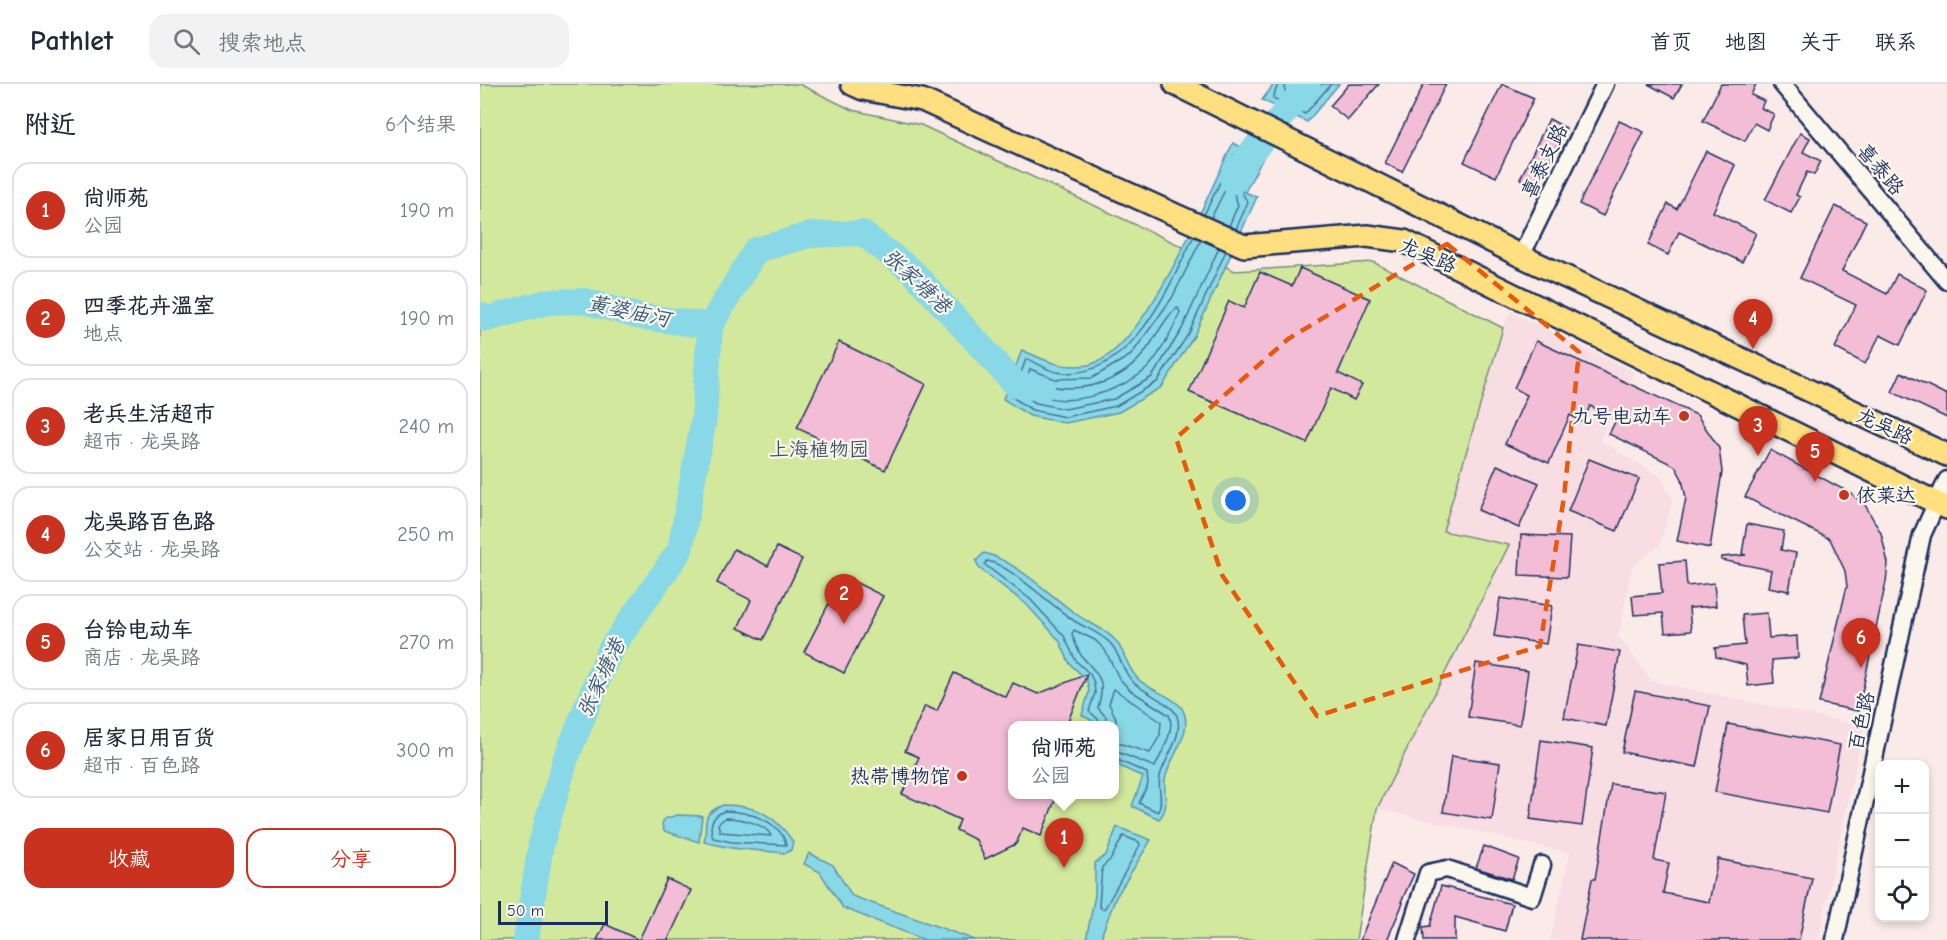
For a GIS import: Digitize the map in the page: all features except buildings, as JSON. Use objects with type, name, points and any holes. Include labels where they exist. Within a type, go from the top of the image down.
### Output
[{"type":"main road","name":"龙吴路","points":[[852,84],[863,89],[922,100],[1244,246],[1356,237],[1404,241],[1941,505]]},
{"type":"main road","name":"龙吴路","points":[[1175,84],[1521,256],[1947,455]]},
{"type":"street","name":"喜泰支路","points":[[1521,256],[1605,84]]},
{"type":"street","name":"喜泰路","points":[[1782,84],[1947,281]]},
{"type":"street","name":"百色路","points":[[1835,940],[1922,535],[1941,505],[1947,480]]},
{"type":"street","points":[[1407,940],[1428,873],[1447,869],[1532,897],[1542,866]]},
{"type":"highlighted area","points":[[1447,244],[1579,352],[1564,497],[1540,646],[1317,716],[1222,575],[1176,438],[1288,339]]},
{"type":"shaded area","points":[[1511,312],[1634,372],[1599,440],[1660,476],[1673,500],[1660,545],[1632,567],[1618,636],[1652,681],[1864,726],[1818,940],[1550,940],[1570,853],[1377,809],[1509,545],[1443,531],[1503,328]]},
{"type":"green space","name":"上海植物园","points":[[480,84],[799,84],[852,110],[921,125],[1235,271],[1373,262],[1503,328],[1443,531],[1509,545],[1377,809],[1356,940],[480,940]]},
{"type":"water","points":[[1274,84],[1339,84],[1307,122],[1262,100]]},
{"type":"water","points":[[1233,143],[1263,158],[1245,192],[1257,197],[1194,336],[1162,387],[1119,412],[1065,423],[1030,416],[1003,399],[1022,350],[1046,361],[1062,365],[1088,365],[1109,355],[1131,333],[1152,304],[1172,269]]},
{"type":"water","points":[[984,553],[1021,571],[1079,616],[1108,633],[1116,641],[1139,680],[1181,707],[1186,725],[1167,771],[1166,805],[1159,819],[1132,806],[1143,777],[1119,766],[1119,721],[1092,721],[1082,715],[1089,692],[1086,679],[1070,664],[1059,640],[1026,604],[979,568],[976,561]]},
{"type":"water","points":[[723,805],[745,807],[772,818],[793,842],[791,850],[786,853],[731,848],[704,842],[707,816]]},
{"type":"water","points":[[678,815],[702,816],[699,842],[664,831],[662,824],[664,819]]},
{"type":"water","points":[[1117,827],[1151,840],[1116,897],[1102,934],[1103,940],[1086,940],[1095,895],[1095,863],[1106,855]]},
{"type":"water","points":[[809,853],[833,865],[852,896],[975,940],[925,940],[843,908],[820,872],[804,864]]},
{"type":"waterway","name":"张家塘港","points":[[1233,181],[1243,163],[1308,84]]},
{"type":"waterway","name":"张家塘港","points":[[526,940],[541,844],[566,758],[610,650],[680,550],[704,418],[710,326],[756,250],[810,235],[862,233],[912,271],[1016,385],[1042,388]]},
{"type":"waterway","name":"黄婆庙河","points":[[480,315],[487,319],[547,302],[585,301],[637,316],[710,326]]},
{"type":"place","name":"龙吴路百色路","points":[[1753,349]]},
{"type":"place","name":"九号电动车","points":[[1684,416]]},
{"type":"place","name":"老兵生活超市","points":[[1758,456]]},
{"type":"place","name":"台铃电动车","points":[[1815,482]]},
{"type":"place","name":"依莱达","points":[[1844,495]]},
{"type":"place","name":"四季花卉温室","points":[[844,624]]},
{"type":"place","name":"居家日用百货","points":[[1861,668]]},
{"type":"place","name":"热带博物馆","points":[[962,776]]},
{"type":"place","name":"尚师苑","points":[[1064,868]]}]
